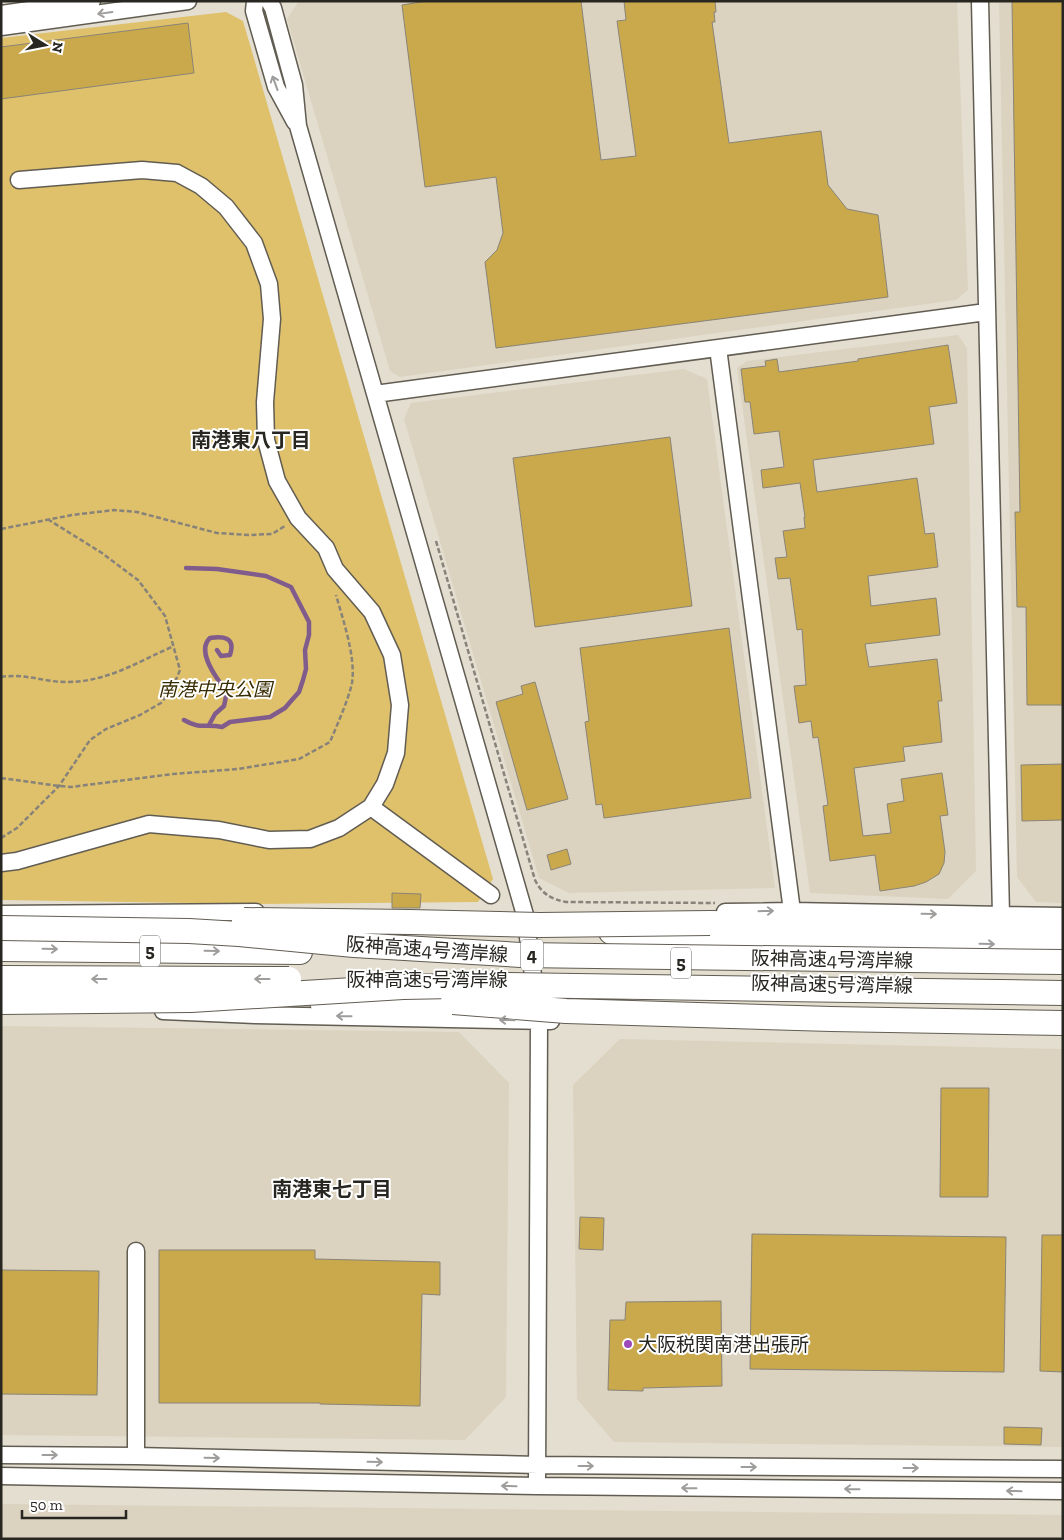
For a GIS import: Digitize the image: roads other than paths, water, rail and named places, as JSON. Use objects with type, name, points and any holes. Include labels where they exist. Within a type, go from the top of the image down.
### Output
[{"type":"highway","points":[[1,919],[400,922],[533,920],[1063,928]]},
{"type":"highway","points":[[533,920],[710,942],[1063,945]]},
{"type":"highway","name":"阪神高速4号湾岸線","points":[[1,928],[189,931],[354,945],[521,955],[1063,962]]},
{"type":"highway","name":"阪神高速5号湾岸線","points":[[1,949],[300,952],[520,960],[1063,968]]},
{"type":"highway","name":"阪神高速5号湾岸線","points":[[1,978],[504,979],[1063,987]]},
{"type":"highway","name":"阪神高速4号湾岸線","points":[[1,1002],[191,1000],[402,987],[504,985],[1063,993]]},
{"type":"highway","points":[[145,1010],[324,1002],[452,1002],[569,998],[1063,1001]]},
{"type":"highway","points":[[452,1002],[566,1011],[831,1019],[1063,1023]]},
{"type":"street","points":[[1,14],[92,1]]},
{"type":"street","points":[[1,27],[188,1]]},
{"type":"street","points":[[255,1],[254,10],[276,87],[298,126]]},
{"type":"street","points":[[269,1],[273,8],[294,85],[298,126],[375,394],[533,920],[540,1020],[537,1486]]},
{"type":"street","points":[[980,1],[1001,915]]},
{"type":"street","points":[[1,863],[149,824],[219,830],[269,840],[310,839],[339,828],[371,807],[385,784],[396,753],[400,705],[392,654],[372,612],[335,569],[326,548],[298,518],[277,481],[266,440],[265,402],[272,319],[269,284],[254,243],[226,207],[201,186],[177,174],[142,170],[19,180]]},
{"type":"street","points":[[375,394],[986,312]]},
{"type":"street","points":[[718,348],[792,911]]},
{"type":"street","points":[[371,807],[491,895]]},
{"type":"street","points":[[420,914],[533,920],[792,911],[1063,916]]},
{"type":"street","points":[[1,914],[392,913]]},
{"type":"street","points":[[1,1011],[145,1010],[255,1015],[1063,1032]]},
{"type":"street","points":[[136,1252],[136,1456]]},
{"type":"street","points":[[1,1455],[136,1456],[538,1465],[1063,1469]]},
{"type":"street","points":[[1,1476],[537,1486],[1063,1491]]},
{"type":"waterway","points":[[184,720],[199,726],[222,727],[230,722],[270,717],[285,708],[299,692],[303,680],[306,669],[305,650],[309,635],[309,622],[291,587],[266,576],[217,569],[186,568]]},
{"type":"waterway","points":[[209,725],[215,714],[224,706],[226,692],[208,661],[205,649],[206,643],[210,638],[215,637],[230,641],[230,655],[221,656],[217,650]]},
{"type":"place","name":"大阪税関南港出張所","points":[[628,1344]]},
{"type":"district","name":"南港東八丁目","points":[[251,440]]},
{"type":"district","name":"南港東七丁目","points":[[332,1189]]},
{"type":"park label","name":"南港中央公園","points":[[215,689]]}]
